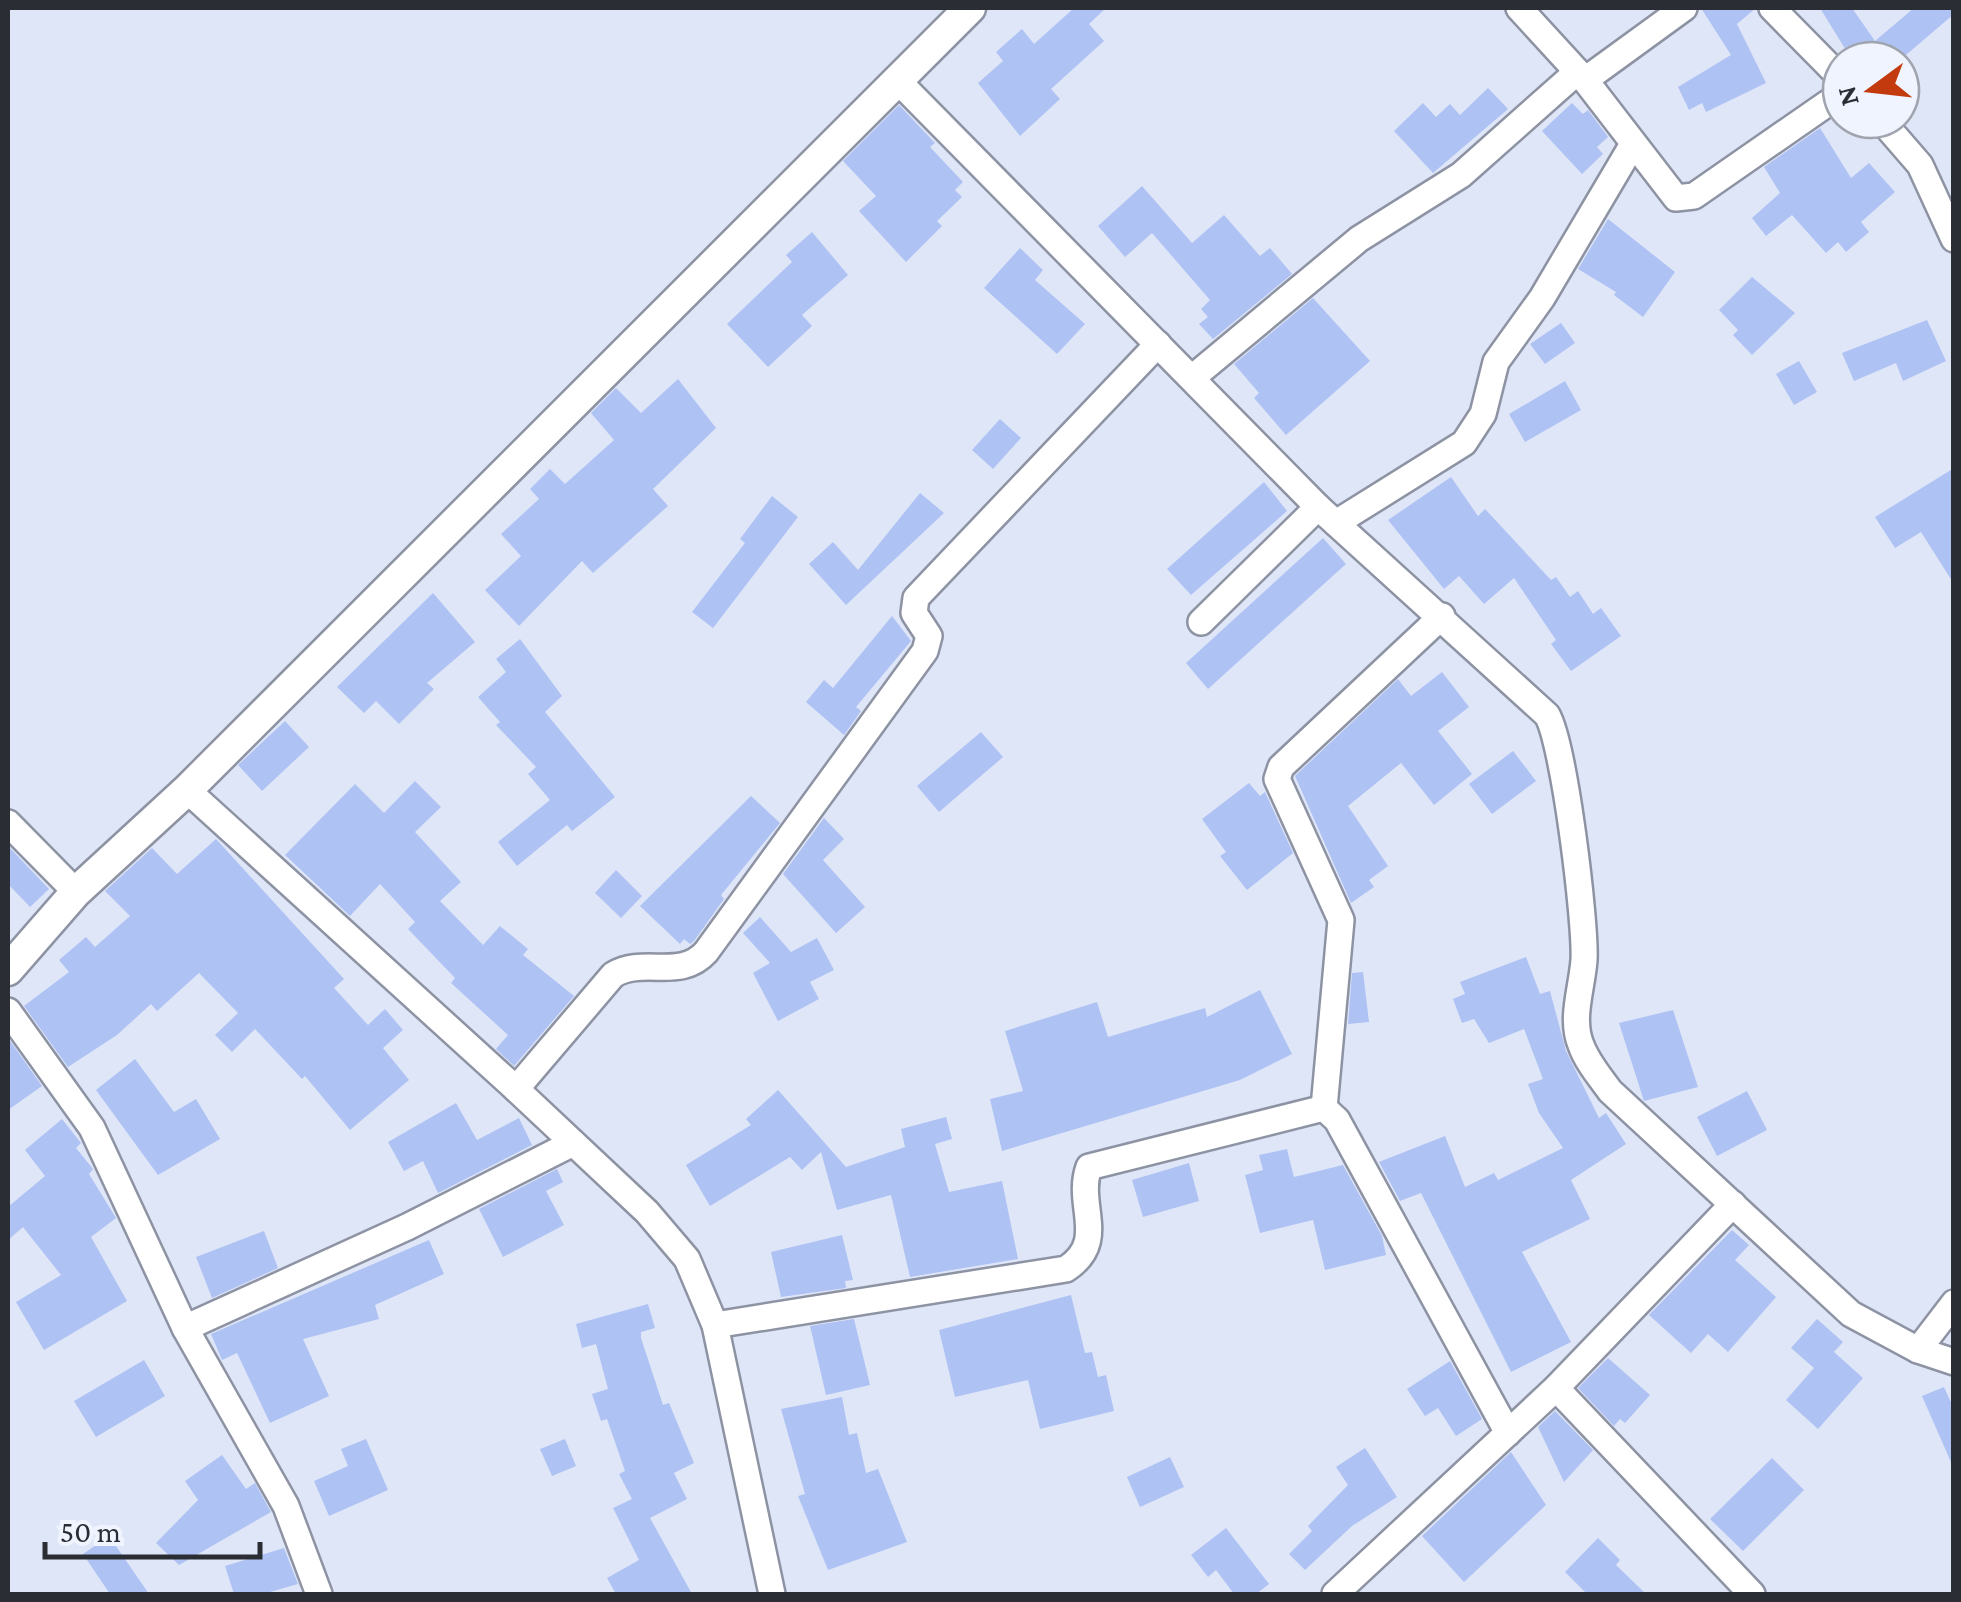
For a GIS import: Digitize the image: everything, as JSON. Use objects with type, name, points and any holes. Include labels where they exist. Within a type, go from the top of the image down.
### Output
[{"type":"street","points":[[8,970],[76,892],[187,790],[970,8]]},
{"type":"street","points":[[1519,8],[1581,76],[1668,191],[1686,200],[1821,108]]},
{"type":"street","points":[[1192,378],[1358,239],[1461,175],[1581,76],[1684,8]]},
{"type":"street","points":[[1772,8],[1821,58]]},
{"type":"street","points":[[898,81],[1327,515],[1442,616],[1555,728],[1584,958],[1576,1016],[1579,1043],[1610,1091],[1851,1314],[1918,1350],[1954,1362]]},
{"type":"street","points":[[1898,140],[1920,165],[1954,240]]},
{"type":"street","points":[[1200,622],[1327,515],[1464,444],[1478,428],[1496,362],[1542,298],[1632,144]]},
{"type":"street","points":[[516,1090],[612,975],[626,967],[684,968],[706,952],[926,650],[929,636],[914,612],[916,598],[1158,344]]},
{"type":"street","points":[[1324,1108],[1341,920],[1278,779],[1281,768],[1442,616]]},
{"type":"street","points":[[187,790],[647,1212],[687,1259],[714,1324],[772,1594]]},
{"type":"street","points":[[8,823],[76,892]]},
{"type":"street","points":[[8,1011],[92,1128],[185,1328],[286,1506],[319,1594]]},
{"type":"street","points":[[714,1324],[1066,1269],[1079,1260],[1089,1239],[1085,1179],[1090,1167],[1324,1108]]},
{"type":"street","points":[[1324,1108],[1336,1120],[1508,1433]]},
{"type":"street","points":[[185,1328],[407,1227],[573,1143]]},
{"type":"street","points":[[1335,1594],[1556,1388],[1733,1204]]},
{"type":"street","points":[[1918,1350],[1954,1302]]},
{"type":"street","points":[[1556,1388],[1752,1594]]},
{"type":"building","points":[[1074,8],[1106,8],[1089,24],[1104,41],[1051,89],[1060,99],[1020,136],[978,83],[1003,61],[996,52],[1022,29],[1034,44]]},
{"type":"building","points":[[1701,8],[1756,8],[1737,24],[1766,83],[1706,112],[1702,103],[1689,110],[1678,87],[1731,55]]},
{"type":"building","points":[[1820,8],[1852,8],[1874,40],[1840,40]]},
{"type":"building","points":[[1914,8],[1954,8],[1954,14],[1921,42],[1876,40]]},
{"type":"building","points":[[1488,88],[1508,109],[1433,173],[1394,131],[1423,103],[1436,117],[1450,104],[1460,115]]},
{"type":"building","points":[[1572,103],[1583,114],[1588,110],[1608,137],[1597,147],[1603,154],[1582,174],[1542,131]]},
{"type":"building","points":[[899,105],[935,143],[930,147],[963,182],[955,190],[962,197],[937,221],[942,226],[906,262],[859,211],[876,196],[843,161]]},
{"type":"building","points":[[1820,128],[1821,140],[1827,140],[1851,178],[1869,163],[1895,192],[1861,222],[1869,232],[1846,252],[1838,242],[1826,253],[1792,215],[1766,236],[1752,218],[1780,193],[1764,167]]},
{"type":"building","points":[[1142,186],[1192,243],[1224,215],[1260,256],[1270,248],[1292,274],[1213,339],[1199,324],[1208,317],[1201,309],[1210,300],[1152,233],[1125,257],[1098,226]]},
{"type":"building","points":[[1608,219],[1675,272],[1643,317],[1614,295],[1616,292],[1578,269]]},
{"type":"building","points":[[812,232],[848,275],[802,315],[812,326],[768,367],[727,324],[792,262],[786,255]]},
{"type":"building","points":[[1020,248],[1043,270],[1035,280],[1085,324],[1057,354],[984,288]]},
{"type":"building","points":[[1752,277],[1795,313],[1752,355],[1733,335],[1738,330],[1719,310]]},
{"type":"building","points":[[1313,298],[1370,361],[1286,435],[1254,398],[1259,393],[1234,364]]},
{"type":"building","points":[[1927,320],[1946,361],[1903,381],[1896,363],[1854,381],[1842,353]]},
{"type":"building","points":[[1561,323],[1575,343],[1545,364],[1530,344]]},
{"type":"building","points":[[1799,361],[1817,392],[1794,405],[1776,374]]},
{"type":"building","points":[[678,379],[716,428],[653,489],[668,506],[593,573],[582,561],[519,626],[485,590],[521,556],[501,534],[539,499],[530,489],[550,469],[565,484],[614,440],[591,413],[616,388],[641,413]]},
{"type":"building","points":[[1565,381],[1581,410],[1525,442],[1509,414]]},
{"type":"building","points":[[1000,419],[1021,438],[993,469],[972,450]]},
{"type":"building","points":[[1954,468],[1954,584],[1921,532],[1895,548],[1875,517]]},
{"type":"building","points":[[1451,477],[1478,516],[1485,509],[1551,580],[1556,577],[1570,597],[1578,591],[1593,614],[1601,608],[1621,636],[1571,671],[1551,644],[1556,640],[1514,578],[1484,604],[1459,576],[1444,589],[1388,520]]},
{"type":"building","points":[[1264,482],[1287,511],[1191,595],[1167,569]]},
{"type":"building","points":[[920,493],[944,513],[846,605],[809,564],[833,542],[858,570]]},
{"type":"building","points":[[772,496],[798,517],[713,628],[692,612],[745,543],[740,539]]},
{"type":"building","points":[[1323,538],[1346,564],[1208,689],[1186,663]]},
{"type":"building","points":[[433,593],[475,642],[427,683],[434,689],[399,724],[376,701],[364,713],[337,687]]},
{"type":"building","points":[[892,616],[911,641],[856,707],[861,711],[844,735],[806,702],[824,680],[833,688]]},
{"type":"building","points":[[520,639],[562,696],[545,712],[615,797],[572,831],[567,825],[517,866],[498,842],[550,800],[528,774],[536,767],[496,725],[500,722],[478,697],[506,672],[496,659]]},
{"type":"building","points":[[1442,672],[1469,707],[1438,731],[1472,774],[1434,805],[1401,763],[1348,806],[1388,866],[1369,880],[1374,887],[1351,903],[1295,776],[1398,679],[1411,696]]},
{"type":"building","points":[[285,721],[309,747],[262,791],[238,765]]},
{"type":"building","points":[[981,732],[1003,757],[939,812],[917,786]]},
{"type":"building","points":[[1513,751],[1536,781],[1492,814],[1469,784]]},
{"type":"building","points":[[415,781],[441,807],[415,832],[461,882],[440,901],[483,945],[500,926],[528,949],[523,955],[574,996],[514,1066],[496,1049],[508,1035],[451,983],[455,978],[408,929],[415,922],[380,884],[350,916],[285,855],[355,784],[384,813]]},
{"type":"building","points":[[1249,783],[1260,796],[1265,792],[1293,853],[1247,890],[1220,856],[1226,852],[1202,819]]},
{"type":"building","points":[[751,796],[780,823],[721,895],[724,899],[694,941],[690,944],[684,939],[680,944],[640,906]]},
{"type":"building","points":[[824,818],[844,839],[823,860],[865,907],[836,933],[783,874]]},
{"type":"building","points":[[216,839],[344,979],[334,988],[368,1025],[385,1009],[403,1030],[383,1048],[409,1080],[350,1130],[305,1076],[302,1079],[255,1029],[232,1052],[215,1035],[238,1013],[199,973],[157,1011],[151,1004],[117,1035],[68,1067],[24,1006],[69,972],[59,960],[86,937],[95,947],[130,916],[105,891],[152,848],[177,874]]},
{"type":"building","points":[[8,846],[49,889],[30,907],[8,884]]},
{"type":"building","points":[[616,870],[642,896],[621,918],[595,893]]},
{"type":"building","points":[[760,917],[791,952],[817,938],[834,970],[810,982],[819,999],[778,1021],[753,973],[770,963],[743,933]]},
{"type":"building","points":[[1526,957],[1540,994],[1550,991],[1566,1051],[1599,1118],[1606,1113],[1626,1144],[1571,1180],[1590,1219],[1522,1252],[1571,1342],[1511,1372],[1421,1193],[1400,1201],[1379,1162],[1445,1136],[1465,1187],[1494,1173],[1498,1180],[1563,1148],[1539,1113],[1528,1084],[1543,1079],[1524,1029],[1489,1043],[1474,1019],[1462,1023],[1453,999],[1465,994],[1460,982]]},
{"type":"building","points":[[1363,972],[1369,1022],[1348,1024],[1352,973]]},
{"type":"building","points":[[1260,990],[1292,1054],[1240,1080],[1002,1151],[990,1099],[1023,1091],[1005,1031],[1097,1002],[1108,1037],[1205,1008],[1207,1017]]},
{"type":"building","points":[[1673,1010],[1698,1087],[1644,1101],[1619,1023]]},
{"type":"building","points":[[8,1038],[42,1086],[8,1110]]},
{"type":"building","points":[[135,1059],[174,1112],[196,1099],[220,1139],[158,1175],[96,1090]]},
{"type":"building","points":[[778,1090],[846,1167],[905,1147],[901,1129],[946,1117],[952,1139],[935,1144],[949,1192],[1002,1181],[1018,1259],[910,1277],[891,1195],[837,1210],[821,1152],[802,1170],[790,1157],[710,1206],[686,1165],[751,1125],[746,1119]]},
{"type":"building","points":[[1747,1091],[1767,1130],[1717,1156],[1697,1117]]},
{"type":"building","points":[[456,1103],[477,1140],[519,1118],[532,1145],[438,1193],[423,1161],[404,1171],[388,1142]]},
{"type":"building","points":[[62,1119],[81,1143],[76,1148],[93,1169],[89,1174],[116,1218],[91,1237],[127,1301],[44,1350],[16,1302],[61,1275],[23,1227],[8,1240],[8,1207],[45,1176],[25,1150]]},
{"type":"building","points":[[1287,1149],[1294,1177],[1343,1165],[1382,1236],[1386,1255],[1325,1270],[1313,1220],[1260,1233],[1245,1175],[1263,1170],[1259,1155]]},
{"type":"building","points":[[1189,1163],[1199,1201],[1143,1217],[1132,1180]]},
{"type":"building","points":[[557,1169],[563,1182],[546,1191],[564,1225],[503,1257],[479,1209]]},
{"type":"building","points":[[1732,1230],[1749,1245],[1735,1260],[1776,1297],[1728,1352],[1708,1334],[1691,1353],[1649,1315]]},
{"type":"building","points":[[264,1231],[278,1268],[212,1298],[196,1257]]},
{"type":"building","points":[[842,1235],[853,1280],[845,1281],[846,1288],[781,1297],[771,1252]]},
{"type":"building","points":[[429,1240],[444,1274],[375,1305],[379,1319],[303,1339],[329,1396],[270,1423],[237,1353],[222,1360],[211,1334]]},
{"type":"building","points":[[1071,1295],[1085,1353],[1092,1352],[1098,1377],[1106,1375],[1114,1411],[1040,1429],[1028,1380],[955,1397],[939,1330]]},
{"type":"building","points":[[648,1304],[655,1328],[641,1332],[641,1338],[663,1405],[669,1403],[694,1463],[674,1473],[687,1499],[650,1518],[692,1594],[616,1594],[607,1578],[639,1560],[613,1508],[632,1499],[619,1474],[625,1471],[607,1419],[601,1421],[592,1394],[608,1389],[596,1344],[582,1348],[576,1324]]},
{"type":"building","points":[[854,1319],[870,1385],[826,1395],[810,1326]]},
{"type":"building","points":[[1817,1319],[1843,1342],[1834,1352],[1863,1378],[1818,1429],[1786,1400],[1814,1368],[1791,1348]]},
{"type":"building","points":[[1608,1358],[1650,1395],[1625,1423],[1620,1419],[1614,1426],[1578,1388]]},
{"type":"building","points":[[144,1360],[165,1396],[96,1437],[74,1401]]},
{"type":"building","points":[[1450,1361],[1482,1419],[1456,1436],[1438,1408],[1425,1416],[1407,1389]]},
{"type":"building","points":[[1944,1387],[1954,1409],[1954,1469],[1922,1396]]},
{"type":"building","points":[[842,1397],[849,1435],[857,1433],[866,1473],[878,1469],[907,1542],[828,1570],[798,1496],[805,1494],[781,1409]]},
{"type":"building","points":[[1555,1411],[1593,1450],[1564,1482],[1538,1427]]},
{"type":"building","points":[[366,1439],[388,1490],[329,1516],[314,1481],[348,1466],[341,1449]]},
{"type":"building","points":[[565,1439],[576,1466],[552,1476],[540,1449]]},
{"type":"building","points":[[1365,1448],[1397,1497],[1352,1526],[1305,1570],[1289,1554],[1312,1531],[1308,1526],[1348,1485],[1336,1467]]},
{"type":"building","points":[[1511,1452],[1546,1505],[1464,1582],[1422,1536]]},
{"type":"building","points":[[222,1455],[246,1489],[255,1483],[271,1512],[179,1565],[156,1543],[198,1500],[185,1481]]},
{"type":"building","points":[[1170,1457],[1184,1487],[1140,1507],[1127,1477]]},
{"type":"building","points":[[1772,1458],[1804,1490],[1743,1551],[1710,1519]]},
{"type":"building","points":[[1226,1528],[1269,1584],[1256,1594],[1234,1594],[1216,1570],[1208,1577],[1191,1555]]},
{"type":"building","points":[[109,1536],[149,1594],[110,1594],[83,1554]]},
{"type":"building","points":[[1598,1538],[1620,1560],[1616,1565],[1646,1594],[1587,1594],[1565,1572]]},
{"type":"building","points":[[284,1548],[298,1584],[263,1594],[234,1594],[225,1566]]}]
